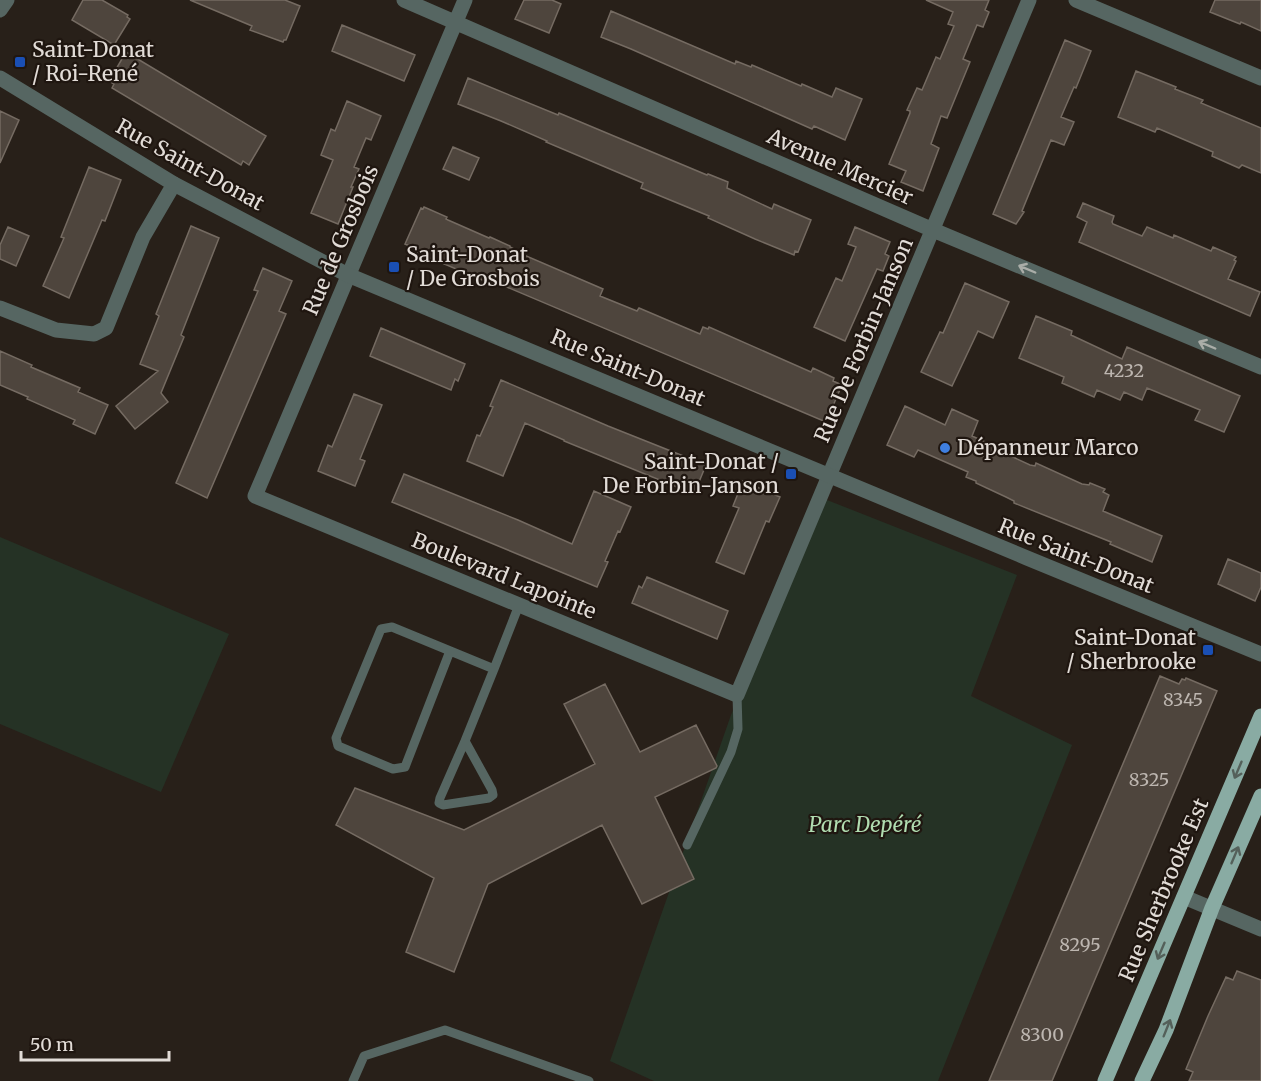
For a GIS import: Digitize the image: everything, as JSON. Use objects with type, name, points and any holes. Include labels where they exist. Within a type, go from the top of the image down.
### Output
[{"type":"main road","name":"Rue Sherbrooke Est","points":[[1105,1081],[1261,716]]},
{"type":"main road","points":[[1142,1081],[1166,1030],[1212,908],[1261,796]]},
{"type":"street","points":[[0,10],[7,0]]},
{"type":"street","name":"Avenue Mercier","points":[[404,0],[933,230],[1261,367]]},
{"type":"street","name":"Rue de Grosbois","points":[[255,496],[465,0]]},
{"type":"street","name":"Rue De Forbin-Janson","points":[[737,695],[1029,0]]},
{"type":"street","points":[[1076,0],[1261,78]]},
{"type":"street","name":"Rue Saint-Donat","points":[[0,78],[174,184],[348,275],[1261,654]]},
{"type":"street","points":[[0,308],[56,330],[94,334],[106,328],[143,237],[174,184]]},
{"type":"street","name":"Boulevard Lapointe","points":[[255,496],[737,695]]},
{"type":"street","points":[[1184,897],[1261,929]]},
{"type":"lane","points":[[465,741],[493,795],[489,798],[443,805],[439,803],[440,798],[519,605]]},
{"type":"lane","points":[[450,651],[405,767],[393,769],[338,746],[336,738],[381,629],[392,627],[494,669]]},
{"type":"lane","points":[[687,845],[731,752],[738,729],[737,695]]},
{"type":"lane","points":[[353,1081],[363,1056],[445,1030],[589,1081]]},
{"type":"green space","name":"Parc Depéré","points":[[822,498],[1017,575],[971,696],[1072,745],[938,1081],[654,1081],[610,1061],[731,715]]},
{"type":"green space","points":[[0,537],[229,634],[161,792],[0,724]]},
{"type":"building","points":[[83,0],[102,0],[128,15],[130,19],[114,45],[72,20]]},
{"type":"building","points":[[190,0],[285,0],[300,6],[286,40],[283,42],[250,30],[252,26]]},
{"type":"building","points":[[524,0],[552,0],[561,4],[549,33],[515,19]]},
{"type":"building","points":[[926,0],[989,0],[985,10],[989,12],[983,27],[977,25],[963,59],[970,62],[947,118],[941,116],[931,144],[939,148],[923,191],[901,182],[906,171],[889,164],[910,113],[907,110],[917,88],[922,90],[936,57],[940,59],[954,26],[948,24],[953,12]]},
{"type":"building","points":[[1215,0],[1261,0],[1261,31],[1210,12]]},
{"type":"building","points":[[611,11],[735,64],[736,61],[751,67],[752,65],[832,97],[836,88],[862,99],[845,140],[814,126],[812,129],[601,37]]},
{"type":"building","points":[[342,25],[415,55],[404,81],[332,51]]},
{"type":"building","points":[[1065,40],[1091,51],[1061,117],[1074,122],[1064,145],[1051,140],[1022,211],[1024,212],[1016,224],[993,214]]},
{"type":"building","points":[[126,52],[266,136],[249,165],[243,161],[241,165],[112,88],[114,84],[109,81]]},
{"type":"building","points":[[1136,71],[1203,100],[1201,103],[1261,128],[1261,173],[1242,165],[1239,168],[1212,156],[1213,152],[1157,128],[1155,132],[1118,117]]},
{"type":"building","points":[[468,78],[728,182],[727,188],[772,209],[774,204],[811,220],[798,252],[795,251],[794,255],[755,239],[708,218],[709,216],[641,188],[643,183],[458,104]]},
{"type":"building","points":[[347,101],[381,116],[371,140],[366,138],[354,167],[359,169],[338,224],[311,213],[333,160],[321,155],[331,129],[335,131]]},
{"type":"building","points":[[0,111],[19,120],[0,163]]},
{"type":"building","points":[[453,147],[479,158],[469,180],[443,169]]},
{"type":"building","points":[[89,167],[121,180],[105,221],[102,220],[69,298],[43,286],[64,238],[61,237]]},
{"type":"building","points":[[1083,203],[1114,216],[1113,224],[1142,236],[1147,227],[1173,238],[1174,235],[1211,251],[1213,247],[1236,257],[1228,279],[1260,292],[1250,316],[1079,242],[1087,222],[1077,217]]},
{"type":"building","points":[[424,207],[447,217],[448,220],[510,246],[517,252],[603,289],[600,296],[637,311],[639,308],[700,334],[703,327],[708,329],[709,327],[811,372],[813,368],[834,378],[833,381],[842,385],[826,422],[495,282],[494,285],[416,252],[417,249],[405,244],[421,208]]},
{"type":"building","points":[[191,226],[219,238],[181,335],[184,337],[161,393],[168,402],[135,429],[116,406],[158,371],[140,364],[159,316],[156,314]]},
{"type":"building","points":[[8,227],[29,236],[16,266],[0,259],[0,245]]},
{"type":"building","points":[[855,227],[890,242],[885,254],[889,256],[883,271],[877,269],[845,341],[814,327],[836,278],[842,281],[856,247],[848,244]]},
{"type":"building","points":[[263,268],[292,281],[279,311],[286,314],[207,498],[176,483],[258,291],[254,290]]},
{"type":"building","points":[[965,283],[1009,302],[993,338],[978,331],[952,386],[921,372],[940,332],[943,333]]},
{"type":"building","points":[[1036,316],[1072,331],[1071,335],[1122,359],[1127,347],[1240,396],[1224,432],[1195,420],[1200,410],[1147,388],[1142,400],[1124,392],[1120,400],[1097,390],[1094,397],[1062,383],[1064,377],[1019,358]]},
{"type":"building","points":[[381,328],[465,364],[458,381],[455,379],[451,390],[370,356]]},
{"type":"building","points":[[0,351],[80,388],[78,392],[108,405],[95,434],[73,424],[75,420],[0,385]]},
{"type":"building","points":[[501,380],[706,465],[694,494],[525,423],[503,476],[467,461],[477,435],[480,436],[493,407],[490,406]]},
{"type":"building","points":[[354,394],[382,405],[360,459],[365,461],[355,486],[318,471],[328,445],[332,447]]},
{"type":"building","points":[[905,406],[945,425],[952,409],[978,421],[972,436],[1001,449],[1000,451],[1030,465],[1035,466],[1036,463],[1082,484],[1089,485],[1090,483],[1105,489],[1103,492],[1109,495],[1103,511],[1162,536],[1152,562],[1110,544],[1111,542],[1014,503],[966,477],[968,472],[918,450],[914,457],[887,445]]},
{"type":"building","points":[[404,474],[572,544],[594,491],[631,507],[605,561],[608,562],[597,587],[392,502]]},
{"type":"building","points":[[743,481],[780,497],[769,522],[766,521],[744,574],[716,562],[739,508],[733,506]]},
{"type":"building","points":[[1228,559],[1261,573],[1261,587],[1255,601],[1218,584]]},
{"type":"building","points":[[647,577],[728,611],[717,639],[632,603],[639,586],[642,588]]},
{"type":"building","points":[[1160,676],[1179,684],[1182,679],[1186,678],[1217,691],[1052,1081],[989,1081]]},
{"type":"building","points":[[605,684],[640,752],[696,725],[717,766],[655,797],[694,879],[642,904],[602,825],[488,884],[454,972],[406,952],[434,878],[336,825],[355,788],[464,830],[595,764],[564,704]]},
{"type":"building","points":[[1237,971],[1261,980],[1261,1081],[1189,1081],[1193,1072],[1186,1069],[1208,1016],[1226,977],[1233,980]]},
{"type":"place","name":"Saint-Donat / Roi-René","points":[[20,62]]},
{"type":"place","name":"Saint-Donat / De Grosbois","points":[[394,267]]},
{"type":"place","name":"Dépanneur Marco","points":[[945,448]]},
{"type":"place","name":"Saint-Donat / De Forbin-Janson","points":[[791,474]]},
{"type":"place","name":"Saint-Donat / Sherbrooke","points":[[1208,650]]}]
